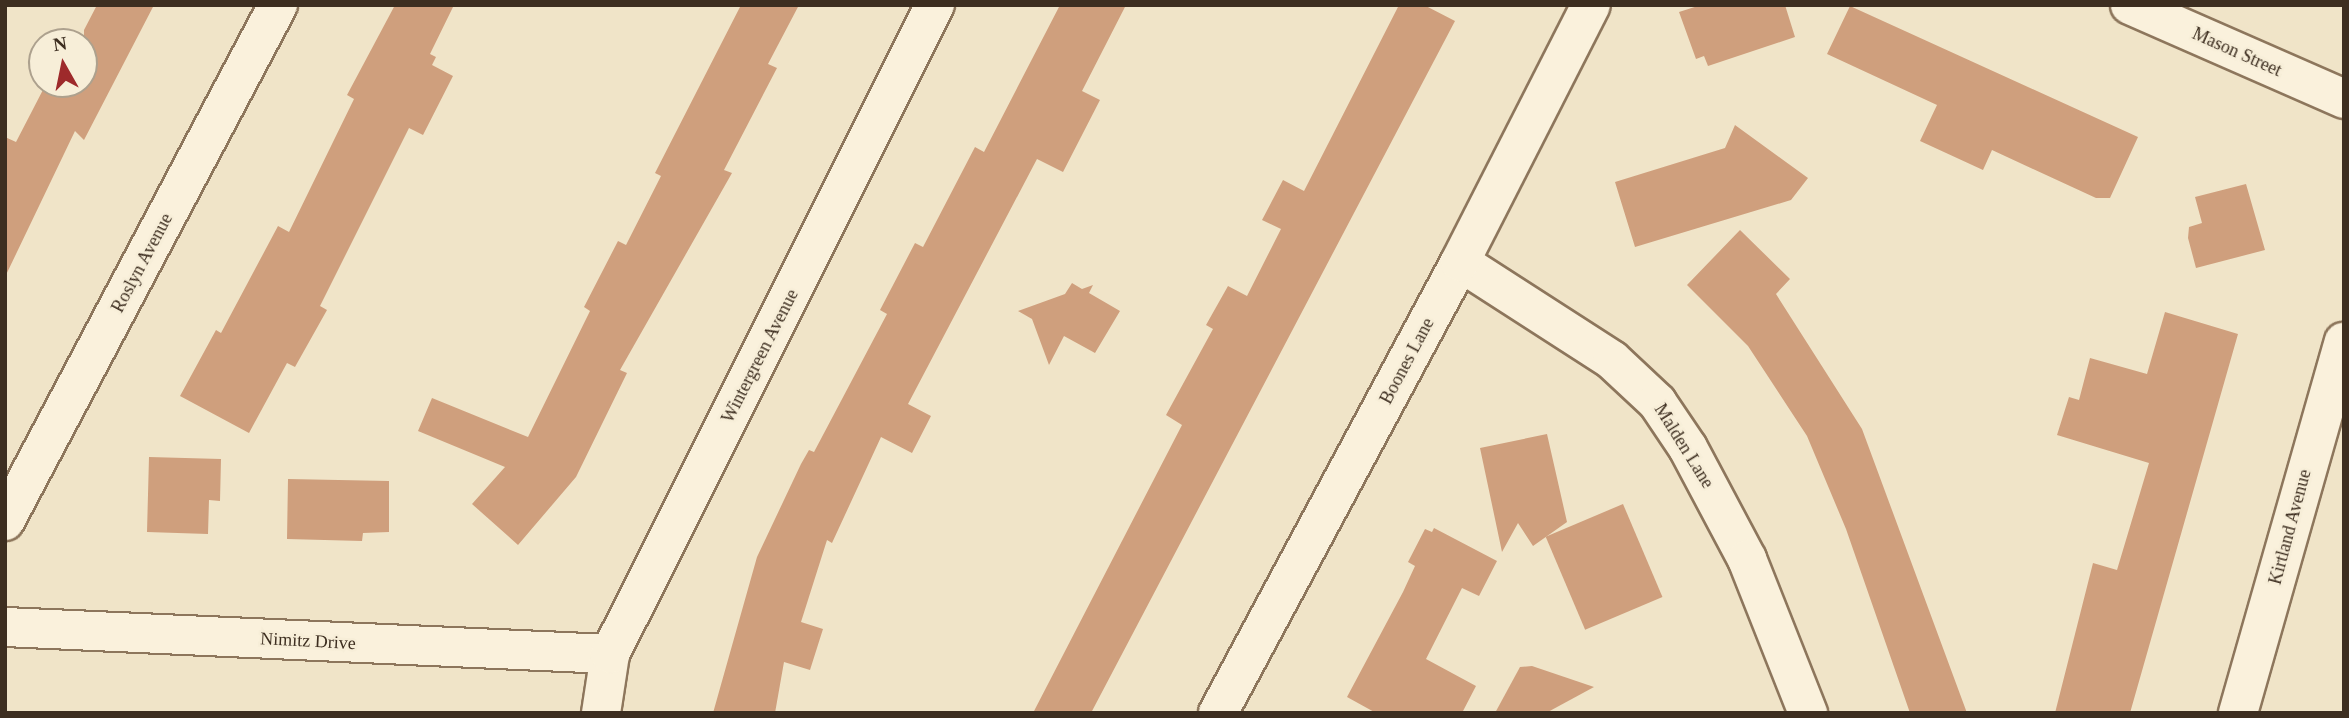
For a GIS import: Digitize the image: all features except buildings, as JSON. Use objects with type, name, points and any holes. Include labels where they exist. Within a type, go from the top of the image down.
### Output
[{"type":"street","name":"Roslyn Avenue","points":[[5,521],[278,5]]},
{"type":"street","name":"Wintergreen Avenue","points":[[601,713],[610,654],[935,5]]},
{"type":"street","name":"Boones Lane","points":[[1218,713],[1460,262],[1591,5]]},
{"type":"street","name":"Mason Street","points":[[2130,5],[2344,99]]},
{"type":"street","name":"Malden Lane","points":[[1460,262],[1612,360],[1657,402],[1688,448],[1748,559],[1808,713]]},
{"type":"street","name":"Kirtland Avenue","points":[[2238,713],[2344,342]]},
{"type":"street","name":"Nimitz Drive","points":[[5,627],[610,654]]}]
